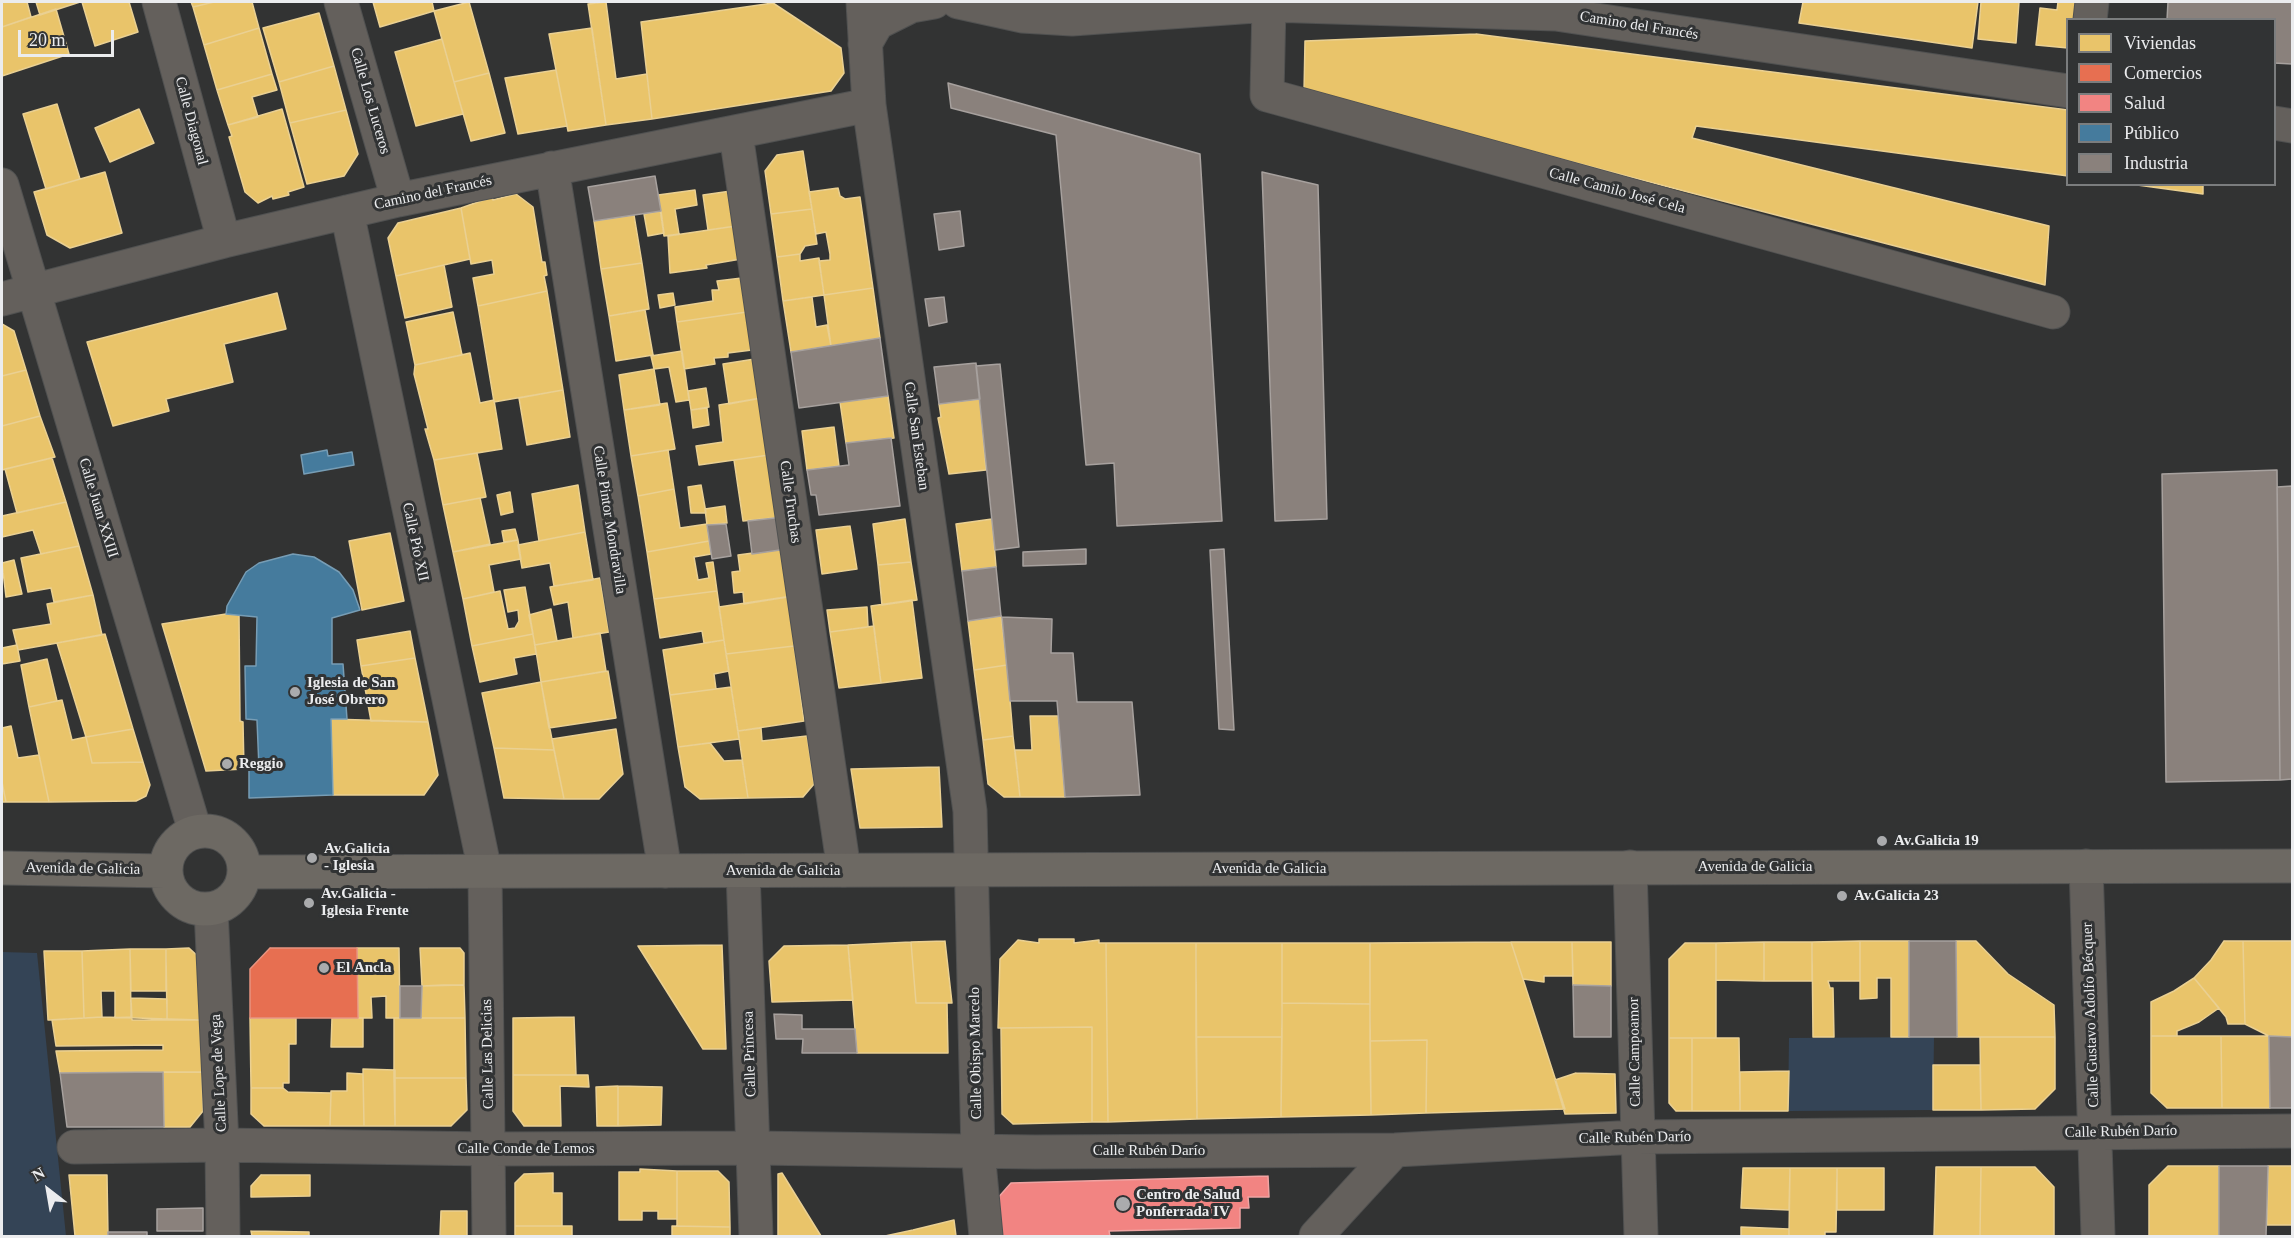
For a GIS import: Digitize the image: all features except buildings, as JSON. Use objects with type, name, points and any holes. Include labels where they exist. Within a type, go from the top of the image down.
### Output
[{"type":"main road","points":[[195,831],[213,831],[226,836],[238,848],[243,859],[244,872],[239,891],[227,903],[211,909],[187,905],[175,897],[167,883],[165,871],[171,848],[178,839],[195,831]]},
{"type":"main road","name":"Avenida de Galicia","points":[[244,872],[2292,866]]},
{"type":"main road","name":"Avenida de Galicia","points":[[2,868],[165,871]]},
{"type":"street","name":"Calle Diagonal","points":[[159,2],[224,241]]},
{"type":"street","name":"Calle Los Luceros","points":[[341,2],[398,200]]},
{"type":"street","name":"Calle San Esteban","points":[[863,2],[868,105],[970,811],[970,870]]},
{"type":"street","points":[[865,44],[877,23],[911,6],[934,2]]},
{"type":"street","name":"Camino del Francés","points":[[958,2],[1022,16],[1072,19],[1269,5],[1556,14],[2066,92]]},
{"type":"street","points":[[2090,18],[2092,2]]},
{"type":"street","name":"Calle Camilo José Cela","points":[[1269,5],[1266,95],[2053,312]]},
{"type":"street","name":"Camino del Francés","points":[[2,299],[224,241],[398,200],[552,168],[736,134],[868,105]]},
{"type":"street","points":[[2276,123],[2292,126]]},
{"type":"street","name":"Calle Truchas","points":[[736,134],[844,870]]},
{"type":"street","name":"Calle Pintor Mondravilla","points":[[552,168],[665,871]]},
{"type":"street","name":"Calle Juan XXIII","points":[[2,185],[195,831]]},
{"type":"street","name":"Calle Pío XII","points":[[346,212],[485,871]]},
{"type":"street","name":"Calle Gustavo Adolfo Bécquer","points":[[2086,866],[2098,1236]]},
{"type":"street","name":"Calle Campoamor","points":[[1630,867],[1641,1236]]},
{"type":"street","name":"Calle Obispo Marcelo","points":[[970,870],[978,1152],[986,1236]]},
{"type":"street","name":"Calle Las Delicias","points":[[485,871],[489,1236]]},
{"type":"street","name":"Calle Princesa","points":[[743,871],[756,1236]]},
{"type":"street","name":"Calle Lope de Vega","points":[[211,909],[222,1145],[223,1236]]},
{"type":"street","name":"Calle Rubén Darío","points":[[978,1152],[1395,1150],[1637,1137],[2292,1131]]},
{"type":"street","name":"Calle Conde de Lemos","points":[[74,1147],[222,1145],[489,1149],[754,1148],[978,1152]]},
{"type":"street","points":[[1316,1236],[1395,1150]]},
{"type":"shaded area","points":[[2,952],[37,953],[66,1236],[2,1236]]},
{"type":"shaded area","points":[[1934,1037],[1933,1110],[1788,1111],[1789,1038]]},
{"type":"place","name":"Iglesia de San José Obrero","points":[[295,692]]},
{"type":"place","name":"Reggio","points":[[227,764]]},
{"type":"place","name":"Av.Galicia 19","points":[[1882,841]]},
{"type":"place","name":"Av.Galicia - Iglesia","points":[[312,858]]},
{"type":"place","name":"Av.Galicia 23","points":[[1842,896]]},
{"type":"place","name":"Av.Galicia - Iglesia Frente","points":[[309,903]]},
{"type":"place","name":"El Ancla","points":[[324,968]]},
{"type":"place","name":"Centro de Salud Ponferrada IV","points":[[1123,1204]]}]
